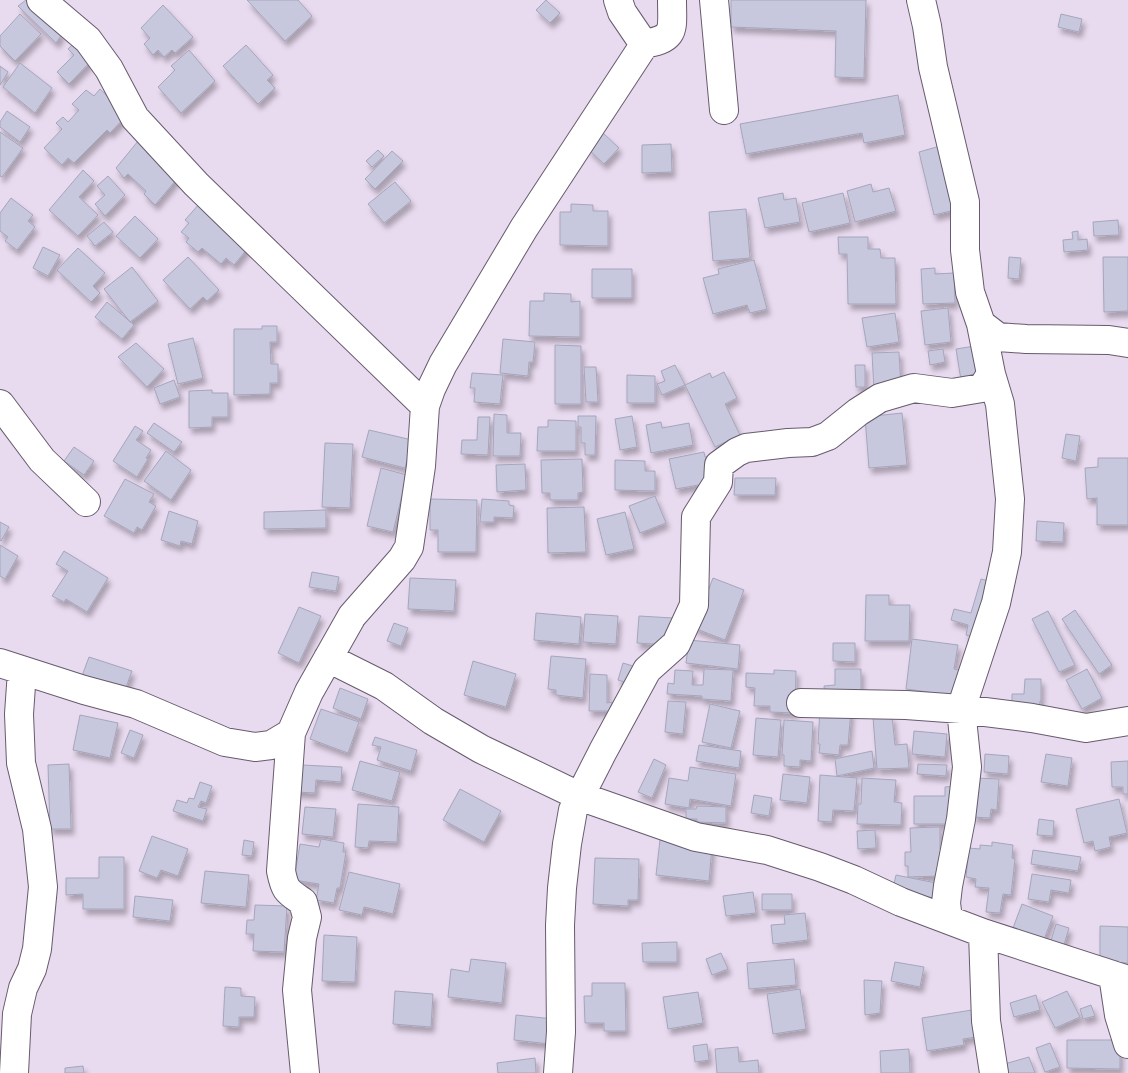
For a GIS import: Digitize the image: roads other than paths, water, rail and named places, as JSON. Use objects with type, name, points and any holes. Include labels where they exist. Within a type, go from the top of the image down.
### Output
[{"type":"street","points":[[40,0],[88,40],[109,69],[135,118],[196,184],[425,406]]},
{"type":"street","points":[[305,1073],[297,990],[302,938],[307,917],[303,902],[288,892],[281,871],[291,733],[309,692],[352,616],[402,559],[409,547],[421,466],[425,406],[442,364],[519,236],[642,48],[642,44],[622,12],[618,0]]},
{"type":"street","points":[[642,44],[664,40],[668,35],[672,28],[672,0]]},
{"type":"street","points":[[714,0],[724,110]]},
{"type":"street","points":[[921,0],[928,26],[933,67],[966,202],[964,250],[970,292],[981,324],[991,374],[1000,404],[1010,499],[1007,552],[996,603],[961,709],[967,767],[961,818],[948,886],[946,903],[948,920]]},
{"type":"street","points":[[981,324],[998,337],[1109,340],[1128,343]]},
{"type":"street","points":[[558,1073],[562,888],[567,844],[574,810],[579,796],[648,670],[676,644],[694,605],[696,517],[718,482],[719,464],[746,448],[812,442],[828,436],[858,412],[880,398],[914,388],[952,393],[982,388],[991,374]]},
{"type":"street","points":[[0,404],[42,460],[86,502]]},
{"type":"street","points":[[328,658],[384,686],[433,721],[481,749],[579,796],[696,837],[767,850],[854,880],[901,902],[982,933],[1120,978],[1119,1015],[1128,1044]]},
{"type":"street","points":[[14,1073],[17,1014],[23,988],[36,955],[43,887],[37,829],[20,763],[19,714],[11,667],[136,704],[225,742],[255,747],[271,745],[291,733]]},
{"type":"street","points":[[801,703],[906,705],[961,709],[1032,718],[1086,728],[1128,721]]},
{"type":"street","points":[[982,933],[986,1021],[994,1073]]}]
